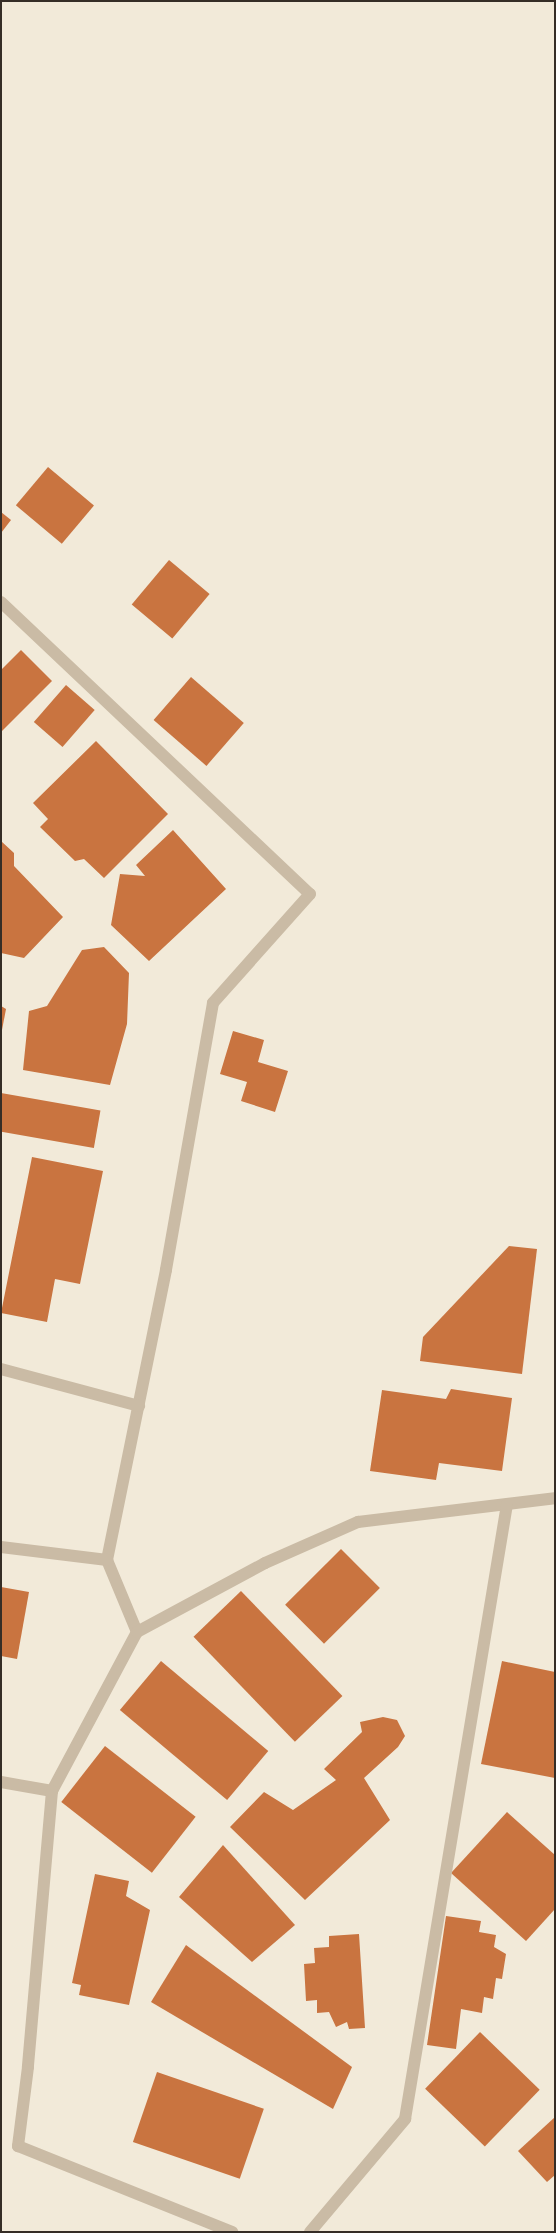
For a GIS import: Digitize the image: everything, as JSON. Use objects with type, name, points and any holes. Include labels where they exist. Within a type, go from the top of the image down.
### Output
[{"type":"street","points":[[1,602],[310,894],[213,1004],[166,1270],[107,1560],[137,1632]]},
{"type":"street","points":[[1,1369],[138,1406]]},
{"type":"street","points":[[232,2232],[18,2146],[28,2068],[52,1791],[137,1632],[264,1563],[358,1522],[555,1498]]},
{"type":"street","points":[[310,2232],[405,2119],[507,1504]]},
{"type":"street","points":[[1,1547],[107,1560]]},
{"type":"street","points":[[1,1782],[52,1791]]},
{"type":"building","points":[[48,467],[94,506],[62,544],[16,505]]},
{"type":"building","points":[[1,512],[11,520],[1,533]]},
{"type":"building","points":[[169,560],[210,594],[172,638],[132,604]]},
{"type":"building","points":[[21,650],[52,681],[1,732],[1,670]]},
{"type":"building","points":[[191,677],[244,723],[206,766],[154,720]]},
{"type":"building","points":[[66,685],[95,710],[63,747],[34,722]]},
{"type":"building","points":[[96,741],[168,814],[104,878],[84,859],[75,861],[40,827],[48,819],[33,803]]},
{"type":"building","points":[[173,830],[226,889],[149,961],[111,925],[120,874],[145,876],[136,865]]},
{"type":"building","points":[[1,841],[14,853],[14,866],[63,917],[24,958],[1,953]]},
{"type":"building","points":[[104,947],[129,973],[127,1024],[110,1085],[23,1070],[29,1011],[47,1006],[82,950]]},
{"type":"building","points":[[1,1006],[6,1009],[2,1030],[1,1030]]},
{"type":"building","points":[[233,1031],[264,1040],[258,1062],[288,1071],[275,1112],[241,1101],[247,1082],[220,1074]]},
{"type":"building","points":[[1,1093],[100,1111],[94,1148],[1,1132]]},
{"type":"building","points":[[32,1157],[103,1171],[80,1284],[55,1279],[47,1322],[1,1313]]},
{"type":"building","points":[[509,1246],[537,1249],[522,1374],[420,1361],[423,1337]]},
{"type":"building","points":[[451,1389],[512,1398],[502,1471],[439,1463],[436,1480],[370,1471],[382,1390],[446,1399]]},
{"type":"building","points":[[341,1549],[380,1588],[324,1644],[285,1605]]},
{"type":"building","points":[[1,1587],[29,1592],[17,1659],[1,1656]]},
{"type":"building","points":[[241,1591],[342,1696],[295,1742],[194,1637]]},
{"type":"building","points":[[161,1661],[268,1751],[227,1800],[120,1710]]},
{"type":"building","points":[[502,1661],[555,1672],[555,1778],[481,1764]]},
{"type":"building","points":[[383,1717],[397,1720],[405,1736],[398,1747],[364,1778],[390,1820],[305,1900],[230,1827],[264,1792],[293,1810],[336,1780],[324,1769],[362,1732],[360,1722]]},
{"type":"building","points":[[105,1746],[196,1817],[152,1873],[61,1802]]},
{"type":"building","points":[[507,1812],[555,1855],[555,1909],[526,1941],[451,1873]]},
{"type":"building","points":[[223,1845],[295,1925],[252,1962],[179,1897]]},
{"type":"building","points":[[95,1874],[129,1881],[126,1896],[150,1910],[129,2005],[79,1995],[81,1985],[72,1983]]},
{"type":"building","points":[[446,1916],[481,1921],[479,1932],[496,1935],[494,1947],[506,1954],[502,1979],[496,1978],[493,1999],[484,1997],[482,2013],[461,2009],[456,2049],[427,2045]]},
{"type":"building","points":[[359,1934],[365,2028],[349,2029],[347,2022],[336,2027],[329,2012],[317,2013],[317,2000],[306,2001],[304,1964],[315,1963],[314,1948],[329,1947],[329,1936]]},
{"type":"building","points":[[186,1945],[352,2067],[333,2109],[151,2002]]},
{"type":"building","points":[[480,2032],[540,2090],[485,2146],[425,2089]]},
{"type":"building","points":[[157,2072],[264,2109],[240,2179],[133,2142]]},
{"type":"building","points":[[555,2117],[555,2175],[547,2182],[518,2151]]}]
